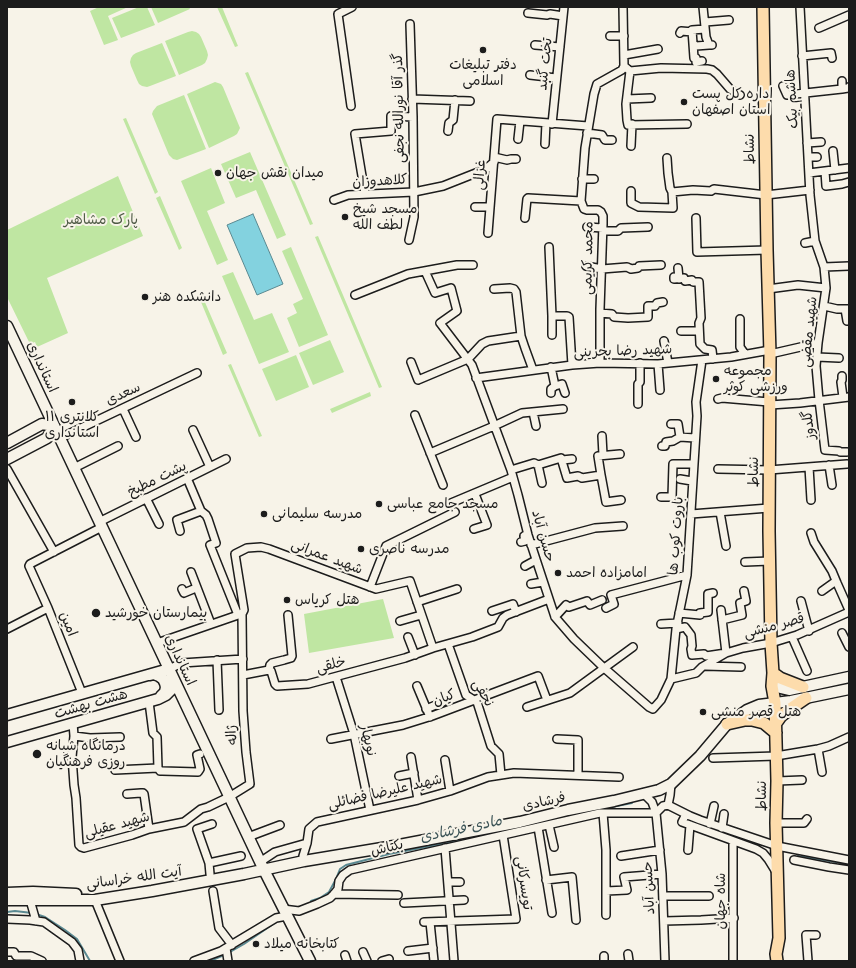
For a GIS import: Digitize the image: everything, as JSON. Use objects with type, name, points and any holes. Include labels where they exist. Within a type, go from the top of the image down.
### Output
[{"type":"main road","name":"نشاط","points":[[764,7],[766,250],[770,352],[769,508],[771,643],[773,673],[772,686],[775,703],[777,781],[777,961]]},
{"type":"main road","name":"استانداری","points":[[7,326],[248,837],[310,961]]},
{"type":"main road","points":[[7,443],[42,424],[54,426],[47,438],[7,459]]},
{"type":"main road","name":"هشت بهشت","points":[[7,715],[169,669]]},
{"type":"main road","points":[[773,673],[804,692]]},
{"type":"main road","points":[[149,675],[154,674],[159,676],[163,679],[166,687],[164,692],[153,700]]},
{"type":"main road","points":[[727,724],[752,720],[776,728],[781,716],[804,692],[849,677]]},
{"type":"main road","name":"هشت بهشت","points":[[7,742],[153,700],[166,695],[171,690],[175,682]]},
{"type":"main road","points":[[772,686],[804,692],[849,689]]},
{"type":"main road","points":[[789,690],[786,696],[791,701]]},
{"type":"main road","name":"فرشادی","points":[[262,866],[304,861],[388,847],[520,822],[659,790],[671,784],[700,756],[727,724],[737,716],[759,705],[791,701],[804,692]]},
{"type":"main road","name":"آیت الله خراسانی","points":[[7,900],[95,900],[210,874],[262,866]]},
{"type":"main road","name":"آیت الله خراسانی","points":[[7,892],[79,894],[137,890],[211,880],[262,866]]},
{"type":"main road","name":"نشاط","points":[[778,938],[784,961]]},
{"type":"street","points":[[351,106],[338,14],[352,7]]},
{"type":"street","name":"تخت گنبد","points":[[545,144],[556,78],[564,7]]},
{"type":"street","points":[[623,7],[624,55],[627,69],[626,113],[630,125],[631,146]]},
{"type":"street","points":[[692,45],[711,45],[705,26],[703,7]]},
{"type":"street","name":"هاشم بیک","points":[[800,7],[804,93],[810,122],[807,143],[810,190],[816,241],[824,267]]},
{"type":"street","points":[[528,13],[563,16]]},
{"type":"street","points":[[819,28],[849,15]]},
{"type":"street","points":[[680,33],[681,31],[692,32],[693,30],[705,26],[729,20]]},
{"type":"street","name":"گذر آقا نورالله نجفی","points":[[409,240],[414,217],[410,24]]},
{"type":"street","points":[[692,32],[694,58],[696,58],[696,62],[702,61]]},
{"type":"street","points":[[610,36],[624,36]]},
{"type":"street","points":[[535,45],[560,47]]},
{"type":"street","points":[[624,55],[658,48]]},
{"type":"street","points":[[802,56],[831,53],[832,58]]},
{"type":"street","points":[[627,69],[661,68],[712,70],[730,89],[740,95]]},
{"type":"street","name":"محمد کریمی","points":[[600,363],[603,216],[598,210],[584,209],[581,201],[582,179],[580,168],[597,84],[622,70],[627,69]]},
{"type":"street","points":[[530,75],[556,78]]},
{"type":"street","points":[[842,81],[842,89]]},
{"type":"street","points":[[783,86],[787,95],[849,87]]},
{"type":"street","points":[[627,99],[651,98]]},
{"type":"street","points":[[412,99],[470,101]]},
{"type":"street","points":[[448,131],[449,123],[453,120],[455,100]]},
{"type":"street","points":[[365,194],[355,134],[391,131],[391,116],[413,117]]},
{"type":"street","name":"غزالی","points":[[488,233],[497,119],[520,121]]},
{"type":"street","points":[[518,138],[520,121],[549,123],[588,130],[602,135],[605,140],[612,140]]},
{"type":"street","points":[[630,125],[687,124]]},
{"type":"street","points":[[807,143],[821,142]]},
{"type":"street","points":[[833,150],[835,170]]},
{"type":"street","points":[[808,157],[817,157]]},
{"type":"street","points":[[631,190],[631,203],[639,207],[673,208],[667,158]]},
{"type":"street","points":[[494,160],[516,159]]},
{"type":"street","name":"کلاهدوزان","points":[[334,200],[348,195],[414,192],[443,186],[486,169],[494,160]]},
{"type":"street","points":[[809,173],[849,168]]},
{"type":"street","points":[[825,171],[826,186],[849,182]]},
{"type":"street","points":[[582,179],[594,180]]},
{"type":"street","points":[[672,192],[693,190],[710,191],[714,189],[766,195],[810,190]]},
{"type":"street","points":[[525,218],[526,199],[528,198],[581,201]]},
{"type":"street","points":[[475,207],[490,207]]},
{"type":"street","points":[[696,218],[697,252],[766,250]]},
{"type":"street","points":[[586,227],[618,231],[621,228],[648,227]]},
{"type":"street","points":[[805,243],[816,241]]},
{"type":"street","points":[[549,247],[552,335]]},
{"type":"street","points":[[355,295],[408,274],[457,266],[473,265]]},
{"type":"street","points":[[586,266],[602,269],[627,267],[631,269],[638,268],[639,266],[661,265]]},
{"type":"street","points":[[824,267],[849,266]]},
{"type":"street","name":"شهید مقضی","points":[[820,400],[813,366],[817,357],[826,288],[824,267]]},
{"type":"street","points":[[678,268],[680,281],[692,280],[693,282],[699,282],[701,318],[699,323],[700,344],[705,349],[712,350],[713,358]]},
{"type":"street","name":"حسن آباد","points":[[425,271],[434,293],[451,288],[457,311],[440,323],[472,365],[512,474],[531,545],[555,617],[574,639],[604,669],[653,709]]},
{"type":"street","points":[[768,290],[798,285],[826,288]]},
{"type":"street","points":[[494,289],[510,288],[514,289],[516,292],[521,336],[533,370]]},
{"type":"street","points":[[600,313],[612,314],[614,317],[648,317],[648,306],[656,306],[656,303],[663,302]]},
{"type":"street","points":[[824,306],[837,309],[847,309],[847,321]]},
{"type":"street","points":[[552,316],[569,317],[572,364]]},
{"type":"street","points":[[740,320],[740,346],[746,354]]},
{"type":"street","points":[[681,331],[699,331]]},
{"type":"street","points":[[411,362],[418,380],[468,358],[482,344],[488,341],[521,336]]},
{"type":"street","points":[[664,341],[668,363]]},
{"type":"street","name":"شهید رضا بحرینی","points":[[476,378],[572,364],[658,364],[702,360],[770,352],[818,343]]},
{"type":"street","points":[[817,357],[839,358]]},
{"type":"street","name":"باروت کوب ها","points":[[653,709],[661,700],[671,679],[671,659],[687,575],[697,416],[696,402],[702,360]]},
{"type":"street","points":[[638,404],[640,363]]},
{"type":"street","points":[[658,364],[660,390]]},
{"type":"street","points":[[551,367],[555,386]]},
{"type":"street","name":"سعدی","points":[[60,438],[197,373]]},
{"type":"street","points":[[820,400],[846,397],[841,382],[842,376]]},
{"type":"street","points":[[551,393],[551,389],[562,384],[565,393]]},
{"type":"street","name":"گلدوز","points":[[718,400],[722,398],[770,403],[800,403],[820,400],[825,450],[839,450],[840,452],[847,452]]},
{"type":"street","points":[[123,409],[136,437]]},
{"type":"street","points":[[430,452],[522,413],[562,409]]},
{"type":"street","points":[[533,412],[536,426]]},
{"type":"street","points":[[415,415],[443,485]]},
{"type":"street","points":[[671,424],[678,424],[680,437]]},
{"type":"street","points":[[193,430],[210,467]]},
{"type":"street","points":[[662,446],[665,446],[666,442],[673,441],[680,437],[695,438]]},
{"type":"street","points":[[603,455],[604,441]]},
{"type":"street","points":[[74,468],[118,446]]},
{"type":"street","points":[[620,454],[598,456],[606,502],[621,500]]},
{"type":"street","points":[[451,503],[474,494],[534,463],[538,465],[561,458],[562,460],[572,459]]},
{"type":"street","name":"پشت مطبخ","points":[[48,608],[29,566],[30,564],[54,552],[146,498],[226,459]]},
{"type":"street","points":[[562,460],[567,478],[578,476],[582,478],[601,475]]},
{"type":"street","points":[[661,496],[672,497],[673,464],[694,464]]},
{"type":"street","points":[[718,469],[769,470],[847,464]]},
{"type":"street","points":[[538,465],[542,483]]},
{"type":"street","points":[[829,465],[832,485]]},
{"type":"street","points":[[809,467],[811,500]]},
{"type":"street","points":[[7,469],[54,552]]},
{"type":"street","points":[[157,643],[240,615],[210,546],[216,543],[206,514],[201,511],[186,478]]},
{"type":"street","points":[[680,479],[692,481]]},
{"type":"street","points":[[474,494],[487,525],[474,529]]},
{"type":"street","points":[[146,498],[159,524]]},
{"type":"street","points":[[691,514],[769,508]]},
{"type":"street","points":[[180,531],[177,520],[201,511]]},
{"type":"street","points":[[370,587],[386,546],[455,512]]},
{"type":"street","points":[[720,512],[726,546]]},
{"type":"street","points":[[531,545],[595,528],[623,526]]},
{"type":"street","points":[[811,533],[814,542],[832,571],[849,611]]},
{"type":"street","points":[[521,542],[525,540],[524,536],[528,535]]},
{"type":"street","name":"شهید عمرانی","points":[[235,554],[247,548],[261,546],[376,589],[410,581],[417,602]]},
{"type":"street","name":"ژاله","points":[[230,797],[250,784],[243,711],[243,659],[240,615],[244,610],[235,554]]},
{"type":"street","points":[[525,566],[536,560]]},
{"type":"street","points":[[745,562],[770,560]]},
{"type":"street","points":[[191,572],[211,624]]},
{"type":"street","points":[[606,608],[614,604],[611,595],[687,575]]},
{"type":"street","points":[[822,591],[836,581]]},
{"type":"street","points":[[532,584],[543,582]]},
{"type":"street","points":[[182,589],[184,593],[196,588]]},
{"type":"street","points":[[433,648],[417,602],[457,588]]},
{"type":"street","points":[[722,620],[742,616],[740,604],[746,601],[744,591]]},
{"type":"street","points":[[680,613],[700,615],[700,613],[708,612],[708,594],[713,593]]},
{"type":"street","points":[[492,611],[513,604],[516,612],[549,599]]},
{"type":"street","points":[[555,617],[566,605],[569,607],[587,601],[590,605],[602,600]]},
{"type":"street","points":[[801,601],[809,630]]},
{"type":"street","name":"امین","points":[[7,629],[48,608],[82,693]]},
{"type":"street","points":[[721,610],[726,653]]},
{"type":"street","name":"قصر منشی","points":[[677,626],[685,627],[690,635],[692,655],[704,654],[706,656],[726,653],[792,637],[849,611]]},
{"type":"street","name":"خلقی","points":[[269,670],[271,671],[277,686],[308,684],[415,655],[498,627],[503,618],[516,612]]},
{"type":"street","points":[[243,674],[269,670],[272,663],[291,658],[288,615]]},
{"type":"street","points":[[400,621],[421,615]]},
{"type":"street","points":[[661,624],[677,626]]},
{"type":"street","points":[[842,633],[849,647]]},
{"type":"street","points":[[408,637],[415,655]]},
{"type":"street","points":[[792,637],[806,671]]},
{"type":"street","name":"نجفی","points":[[448,644],[466,695],[477,702],[491,746],[499,754],[501,775]]},
{"type":"street","points":[[527,707],[570,693],[633,647]]},
{"type":"street","name":"قصر منشی","points":[[671,679],[696,673],[704,666],[726,653]]},
{"type":"street","points":[[169,669],[182,663],[243,659]]},
{"type":"street","points":[[218,660],[220,710]]},
{"type":"street","points":[[704,666],[741,667]]},
{"type":"street","name":"کیان","points":[[331,739],[403,725],[430,717],[538,676],[547,700]]},
{"type":"street","name":"نوبهار","points":[[336,677],[354,734],[370,810]]},
{"type":"street","points":[[417,686],[430,717]]},
{"type":"street","points":[[153,700],[153,733],[157,737],[158,768]]},
{"type":"street","points":[[426,709],[443,702]]},
{"type":"street","name":"شهید عقیلی","points":[[73,723],[73,778],[76,798],[79,845],[81,847],[84,848],[149,829],[184,822],[201,809],[230,797]]},
{"type":"street","points":[[74,736],[90,738],[120,737]]},
{"type":"street","points":[[713,758],[776,756],[818,749],[849,737]]},
{"type":"street","points":[[557,739],[578,740],[578,775]]},
{"type":"street","points":[[818,749],[822,772]]},
{"type":"street","points":[[115,770],[158,768],[162,771],[198,772],[200,769],[197,755],[200,754]]},
{"type":"street","points":[[411,757],[418,800]]},
{"type":"street","points":[[445,760],[450,791]]},
{"type":"street","points":[[399,776],[414,773]]},
{"type":"street","points":[[501,775],[578,775],[619,777]]},
{"type":"street","name":"شهید علیرضا فضائلی","points":[[304,861],[303,856],[309,829],[317,822],[418,800],[450,791],[488,777],[501,775]]},
{"type":"street","points":[[777,781],[802,780]]},
{"type":"street","points":[[668,805],[671,784]]},
{"type":"street","points":[[127,794],[144,794],[149,829]]},
{"type":"street","points":[[644,794],[652,802],[656,813],[663,806],[668,805],[710,824],[777,846],[849,860]]},
{"type":"street","points":[[710,824],[714,806]]},
{"type":"street","points":[[691,808],[688,815],[682,822],[756,849],[763,853],[777,874]]},
{"type":"street","points":[[603,813],[606,850],[606,915]]},
{"type":"street","name":"بکتاش","points":[[334,894],[338,889],[339,881],[343,875],[350,870],[603,813],[656,813]]},
{"type":"street","name":"حسن آباد","points":[[656,813],[662,874],[665,961]]},
{"type":"street","points":[[722,828],[724,814]]},
{"type":"street","points":[[776,823],[804,823],[807,820]]},
{"type":"street","points":[[210,874],[209,863],[197,829],[212,824]]},
{"type":"street","points":[[248,837],[280,825]]},
{"type":"street","points":[[549,825],[554,847]]},
{"type":"street","points":[[688,850],[690,825]]},
{"type":"street","points":[[538,827],[552,913]]},
{"type":"street","name":"تویسرکانی","points":[[451,921],[516,919],[503,835]]},
{"type":"street","name":"شاه جهان","points":[[733,841],[734,961]]},
{"type":"street","points":[[262,866],[275,852],[307,843]]},
{"type":"street","points":[[445,848],[454,961]]},
{"type":"street","points":[[620,856],[660,850]]},
{"type":"street","points":[[209,863],[241,856]]},
{"type":"street","points":[[794,860],[849,870]]},
{"type":"street","points":[[606,891],[627,890],[624,877],[662,874]]},
{"type":"street","points":[[546,880],[572,878],[576,920]]},
{"type":"street","points":[[448,882],[460,882]]},
{"type":"street","points":[[213,891],[219,928],[229,946],[228,961]]},
{"type":"street","points":[[194,961],[221,951],[285,912],[299,911],[317,904],[334,894],[398,896]]},
{"type":"street","points":[[663,896],[709,896]]},
{"type":"street","points":[[30,900],[36,921]]},
{"type":"street","points":[[95,900],[120,961]]},
{"type":"street","points":[[404,903],[464,900]]},
{"type":"street","points":[[664,921],[734,918]]},
{"type":"street","points":[[7,920],[19,919],[44,922],[72,942],[78,950],[80,961]]},
{"type":"street","points":[[434,961],[433,948],[427,922],[451,921]]},
{"type":"street","points":[[808,961],[806,936],[816,935]]},
{"type":"street","points":[[408,951],[433,948]]},
{"type":"street","points":[[7,952],[14,952],[16,956],[31,956],[42,961]]},
{"type":"street","points":[[363,952],[368,961]]},
{"type":"green space","points":[[99,7],[128,7],[108,16],[118,40],[104,45],[90,11]]},
{"type":"green space","points":[[139,7],[147,7],[155,25],[121,38],[112,18]]},
{"type":"green space","points":[[151,7],[189,7],[190,9],[158,23]]},
{"type":"green space","points":[[217,7],[222,7],[238,46],[235,47]]},
{"type":"green space","points":[[192,31],[199,34],[201,37],[207,51],[207,59],[202,65],[179,75],[165,41]]},
{"type":"green space","points":[[162,43],[176,76],[147,87],[142,86],[139,84],[131,66],[131,58],[136,53]]},
{"type":"green space","points":[[248,72],[313,224],[310,225],[245,73]]},
{"type":"green space","points":[[215,82],[221,84],[223,87],[240,128],[234,136],[209,148],[187,94]]},
{"type":"green space","points":[[184,95],[206,149],[177,160],[173,159],[169,155],[152,114],[157,106]]},
{"type":"green space","points":[[126,118],[158,192],[155,194],[123,119]]},
{"type":"green space","points":[[250,152],[286,235],[277,239],[256,190],[236,198],[221,164]]},
{"type":"green space","points":[[211,168],[225,203],[207,211],[228,260],[217,265],[181,181]]},
{"type":"green space","name":"پارک مشاهیر","points":[[118,176],[143,236],[47,278],[68,333],[37,347],[35,342],[30,344],[7,297],[7,230]]},
{"type":"green space","points":[[160,196],[182,248],[179,250],[156,198]]},
{"type":"green space","points":[[318,236],[382,387],[379,388],[315,237]]},
{"type":"green space","points":[[291,247],[328,335],[299,347],[287,318],[297,313],[293,304],[303,299],[282,251]]},
{"type":"green space","points":[[233,272],[254,320],[272,313],[289,352],[259,364],[222,276]]},
{"type":"green space","points":[[204,300],[227,353],[223,355],[201,302]]},
{"type":"green space","points":[[330,340],[344,372],[313,385],[299,353]]},
{"type":"green space","points":[[296,355],[309,387],[276,401],[262,369]]},
{"type":"green space","points":[[231,364],[262,436],[259,437],[228,365]]},
{"type":"green space","points":[[370,392],[371,396],[332,413],[330,409]]},
{"type":"green space","points":[[383,599],[394,638],[309,653],[304,614]]},
{"type":"water","points":[[253,214],[283,284],[257,295],[227,225]]},
{"type":"waterway","name":"مادی فرشادی","points":[[498,833],[566,816],[632,803]]},
{"type":"waterway","name":"مادی فرشادی","points":[[311,901],[320,898],[329,892],[340,869],[346,865],[389,854],[484,836]]},
{"type":"waterway","name":"مادی فرشادی","points":[[798,856],[849,864]]},
{"type":"waterway","name":"مادی فرشادی","points":[[7,912],[15,911],[32,913]]},
{"type":"waterway","name":"مادی فرشادی","points":[[36,914],[45,917],[77,939],[90,961]]},
{"type":"waterway","name":"مادی فرشادی","points":[[230,952],[279,920]]},
{"type":"waterway","name":"مادی فرشادی","points":[[210,961],[224,955]]},
{"type":"place","name":"دفتر تبلیغات اسلامی","points":[[483,50]]},
{"type":"place","name":"اداره کل پست استان اصفهان","points":[[684,102]]},
{"type":"place","name":"میدان نقش جهان","points":[[218,173]]},
{"type":"place","name":"مسجد شیخ لطف الله","points":[[345,217]]},
{"type":"place","name":"دانشکده هنر","points":[[145,297]]},
{"type":"place","name":"مجموعه ورزشی کوثر","points":[[716,379]]},
{"type":"place","name":"کلانتری ۱۱ استانداری","points":[[72,402]]},
{"type":"place","name":"مسجد جامع عباسی","points":[[379,504]]},
{"type":"place","name":"مدرسه سلیمانی","points":[[264,514]]},
{"type":"place","name":"مدرسه ناصری","points":[[361,549]]},
{"type":"place","name":"امامزاده احمد","points":[[558,573]]},
{"type":"place","name":"هتل کریاس","points":[[287,600]]},
{"type":"place","name":"بیمارستان خورشید","points":[[96,613]]},
{"type":"place","name":"هتل قصر منشی","points":[[703,712]]},
{"type":"place","name":"درمانگاه شبانه روزی فرهنگیان","points":[[37,754]]},
{"type":"place","name":"کتابخانه میلاد","points":[[256,944]]}]
